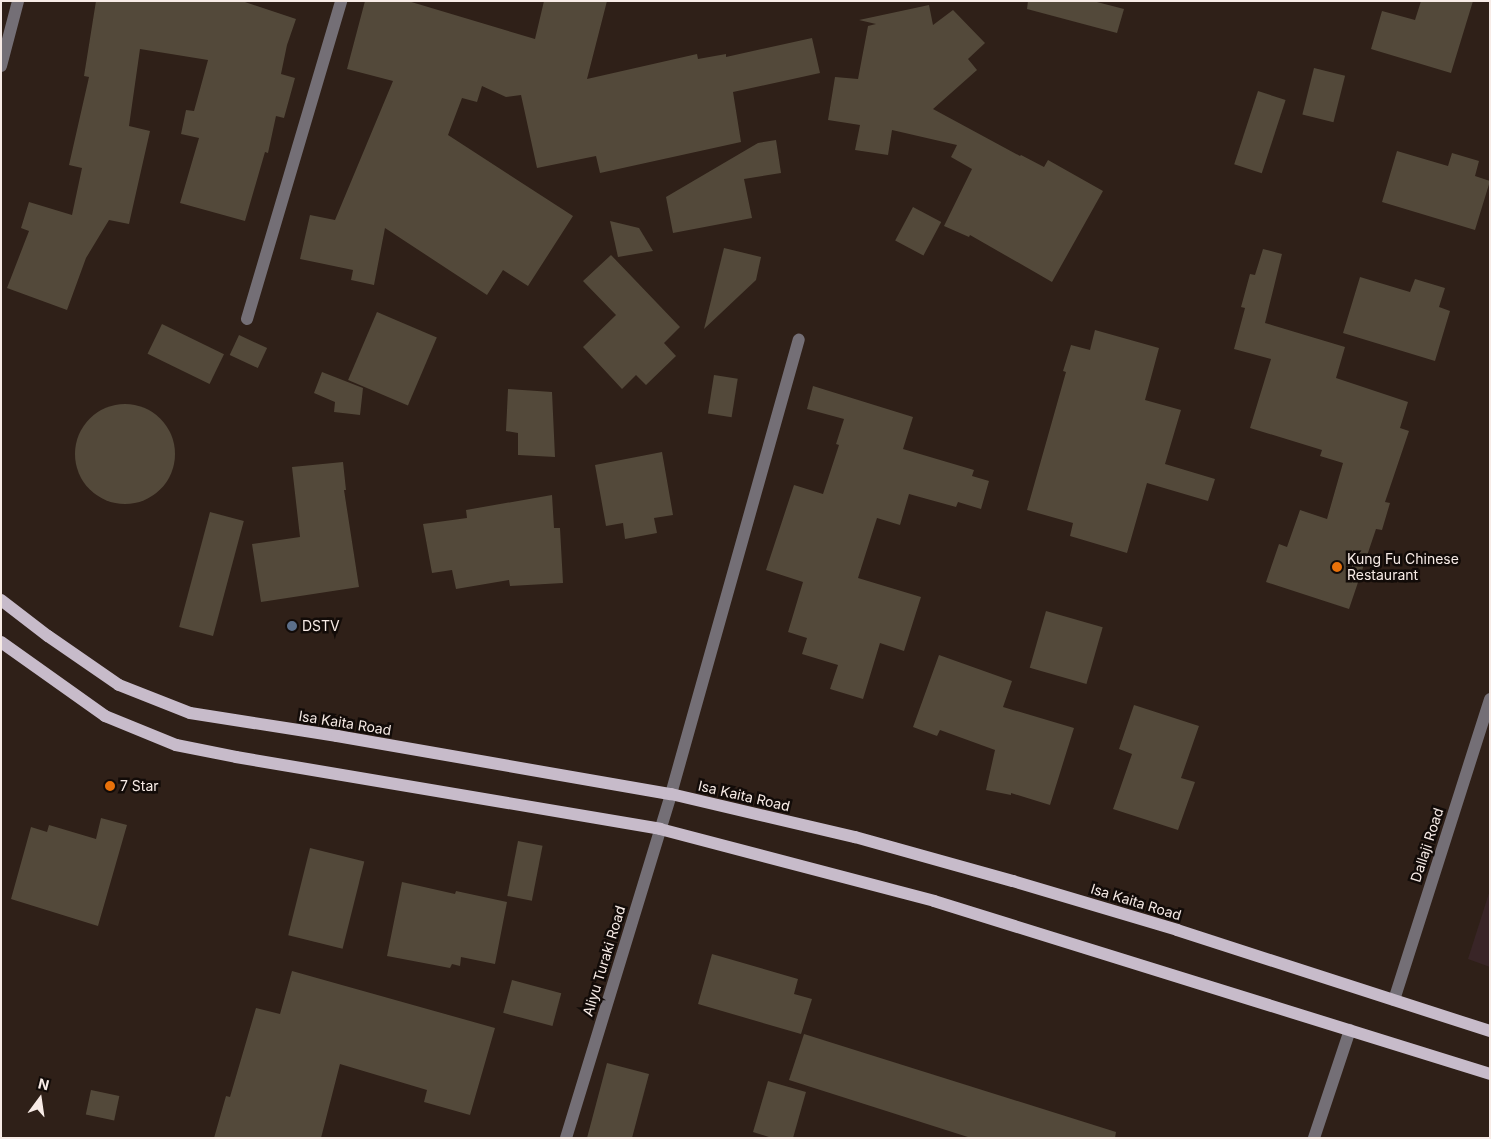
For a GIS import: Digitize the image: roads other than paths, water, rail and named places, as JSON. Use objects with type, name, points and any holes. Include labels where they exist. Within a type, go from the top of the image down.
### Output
[{"type":"main road","name":"Isa Kaita Road","points":[[1,600],[48,636],[119,685],[190,713],[671,794],[854,837],[1014,881],[1178,930],[1490,1031]]},
{"type":"main road","points":[[1,642],[105,716],[176,745],[236,758],[660,829],[934,901],[1490,1074]]},
{"type":"street","points":[[1,66],[18,1]]},
{"type":"street","points":[[247,319],[340,1]]},
{"type":"street","name":"Aliyu Turaki Road","points":[[566,1138],[671,794],[798,340]]},
{"type":"street","name":"Dallaji Road","points":[[1394,1000],[1490,700]]},
{"type":"street","points":[[1314,1138],[1350,1030]]},
{"type":"place","name":"Kung Fu Chinese Restaurant","points":[[1337,567]]},
{"type":"place","name":"DSTV","points":[[292,626]]},
{"type":"place","name":"7 Star","points":[[110,786]]}]
